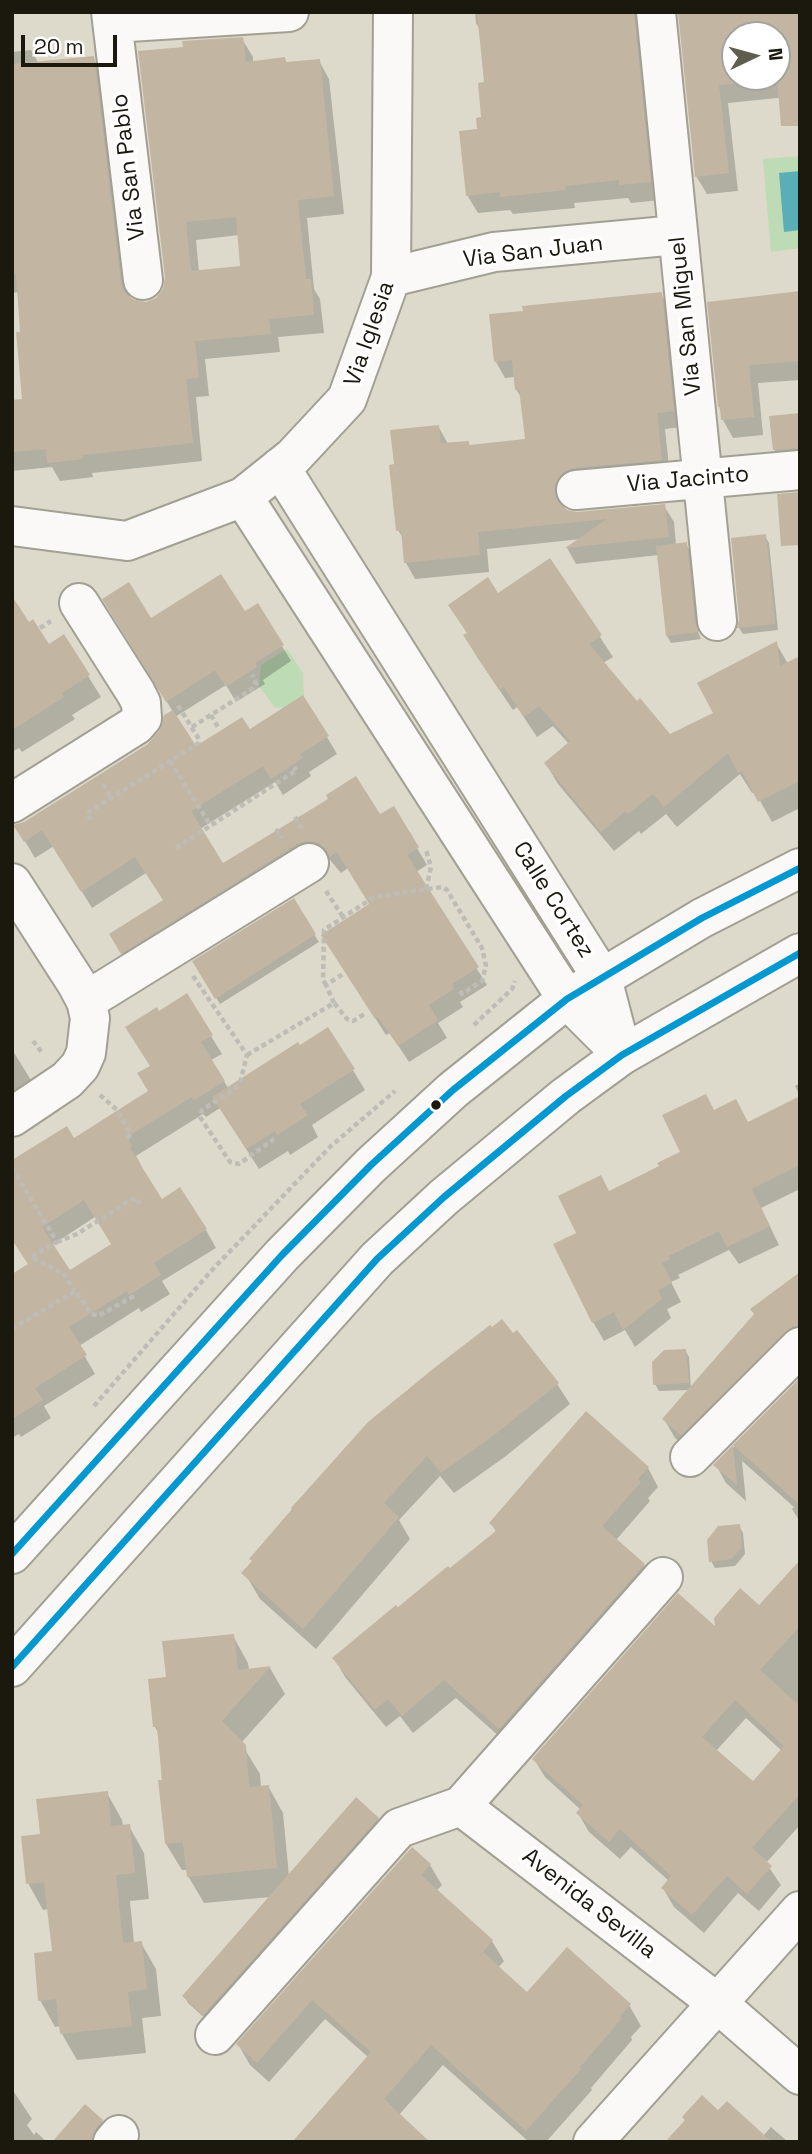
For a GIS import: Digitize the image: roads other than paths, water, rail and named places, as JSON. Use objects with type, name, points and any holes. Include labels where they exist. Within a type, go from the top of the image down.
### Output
[{"type":"street","points":[[112,18],[289,12]]},
{"type":"street","name":"Via Iglesia","points":[[12,526],[127,541],[243,497],[293,457],[347,399],[391,277],[393,12]]},
{"type":"street","name":"Via San Miguel","points":[[656,12],[717,621]]},
{"type":"street","name":"Via San Pablo","points":[[112,18],[143,280]]},
{"type":"street","name":"Via San Juan","points":[[391,277],[494,252],[677,235]]},
{"type":"street","name":"Calle Cortez","points":[[280,467],[602,978],[622,1055]]},
{"type":"street","name":"Via Jacinto","points":[[576,491],[800,470]]},
{"type":"street","name":"Calle Cortez","points":[[243,497],[567,999],[622,1055]]},
{"type":"street","points":[[12,803],[126,731],[142,718],[141,703],[136,693],[79,603]]},
{"type":"street","points":[[86,1001],[309,863]]},
{"type":"street","points":[[12,1554],[282,1255],[453,1090],[567,999],[702,918],[800,869]]},
{"type":"street","points":[[12,883],[86,1001],[90,1018],[90,1037],[80,1066],[67,1080],[12,1116]]},
{"type":"street","points":[[12,1667],[377,1259],[499,1149],[622,1055],[800,953]]},
{"type":"street","points":[[690,1457],[800,1347]]},
{"type":"street","points":[[215,2035],[399,1828],[461,1806],[663,1577]]},
{"type":"street","name":"Avenida Sevilla","points":[[461,1806],[716,2003],[800,2075]]},
{"type":"street","points":[[593,2142],[800,1911]]},
{"type":"water","points":[[800,171],[800,230],[784,232],[779,173]]}]
